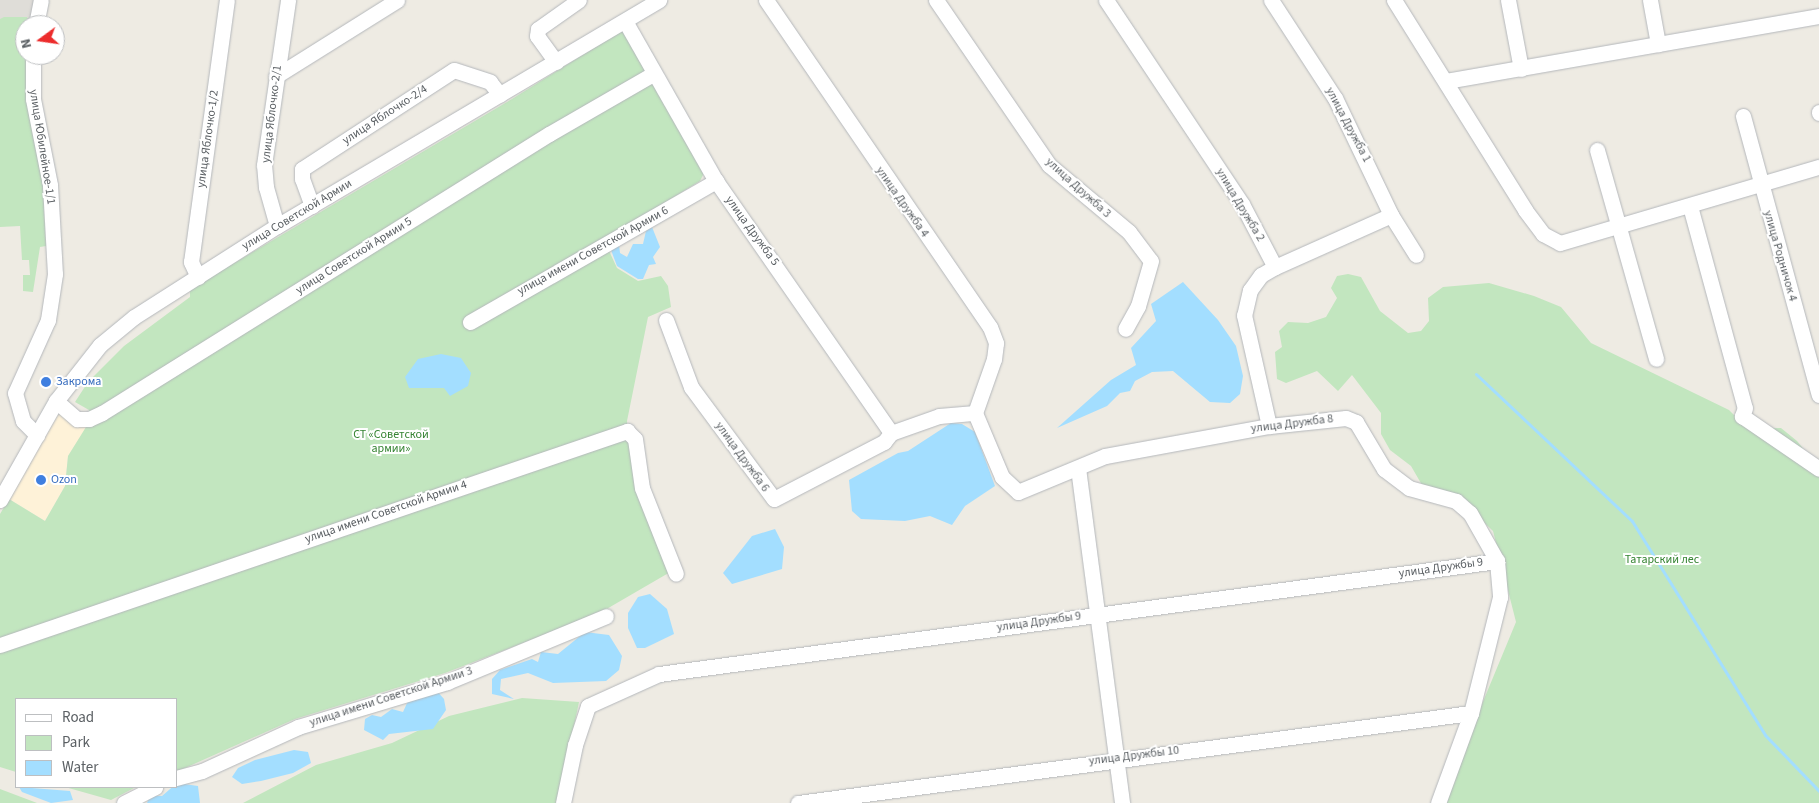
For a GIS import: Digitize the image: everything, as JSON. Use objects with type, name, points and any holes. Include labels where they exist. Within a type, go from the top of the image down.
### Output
[{"type":"street","points":[[38,15],[41,0]]},
{"type":"street","name":"улица Яблочко-1/2","points":[[198,277],[191,262],[227,0]]},
{"type":"street","name":"улица Яблочко-2/1","points":[[277,226],[266,187],[264,165],[288,0]]},
{"type":"street","points":[[276,76],[397,0]]},
{"type":"street","points":[[556,62],[537,36],[538,28],[578,0]]},
{"type":"street","name":"улица Советской Армии","points":[[0,500],[56,401],[100,345],[134,317],[277,226],[659,0]]},
{"type":"street","name":"улица Дружба 4","points":[[766,0],[990,327],[996,343],[994,359],[975,413]]},
{"type":"street","name":"улица Дружба 3","points":[[936,0],[1049,165],[1128,232],[1151,260],[1138,306],[1125,329]]},
{"type":"street","name":"улица Дружба 2","points":[[1106,0],[1242,204],[1275,267]]},
{"type":"street","name":"улица Дружба 1","points":[[1271,0],[1334,98],[1391,215],[1416,255]]},
{"type":"street","points":[[1394,0],[1542,234],[1560,243],[1819,167]]},
{"type":"street","points":[[1508,0],[1521,70]]},
{"type":"street","points":[[1650,0],[1658,44]]},
{"type":"street","points":[[1446,81],[1521,70],[1819,16]]},
{"type":"street","name":"улица Дружба 5","points":[[625,21],[653,74],[716,181],[891,434]]},
{"type":"street","name":"улица Юбилейное-1/1","points":[[33,65],[33,99],[50,185],[55,274],[48,320],[15,393],[23,421],[37,435]]},
{"type":"street","name":"улица Яблочко-2/4","points":[[312,206],[302,179],[302,169],[454,70],[490,82],[500,95]]},
{"type":"street","name":"улица Советской Армии 5","points":[[56,401],[78,419],[90,419],[102,413],[549,134],[653,74]]},
{"type":"street","name":"улица Родничок 4","points":[[1743,116],[1819,395]]},
{"type":"street","points":[[1597,150],[1656,359]]},
{"type":"street","name":"улица имени Советской Армии 6","points":[[470,322],[716,181]]},
{"type":"street","points":[[1690,206],[1745,408],[1742,416],[1819,469]]},
{"type":"street","points":[[1269,426],[1244,315],[1250,290],[1262,275],[1275,267],[1391,215]]},
{"type":"street","name":"улица Дружба 6","points":[[666,320],[691,387],[774,499],[884,442],[891,434]]},
{"type":"street","points":[[891,434],[939,416],[975,413]]},
{"type":"street","name":"улица Дружба 8","points":[[975,413],[1002,477],[1018,492],[1105,456],[1269,426],[1346,418],[1356,422],[1384,469],[1410,488],[1456,501],[1470,513],[1497,561],[1500,597],[1472,713],[1438,803]]},
{"type":"street","name":"улица имени Советской Армии 4","points":[[0,645],[627,431],[635,439],[642,488],[676,574]]},
{"type":"street","points":[[1078,468],[1122,803]]},
{"type":"street","name":"улица Дружбы 9","points":[[563,803],[575,745],[588,706],[659,674],[692,668],[1497,561]]},
{"type":"street","name":"улица имени Советской Армии 3","points":[[178,777],[202,771],[298,727],[448,682],[606,616]]},
{"type":"street","name":"улица Дружбы 10","points":[[798,803],[1116,758],[1472,713]]},
{"type":"street","points":[[124,803],[153,788]]},
{"type":"shaded area","points":[[0,0],[33,0],[33,15],[15,15],[15,19],[0,19]]},
{"type":"shaded area","points":[[61,410],[86,428],[68,456],[65,486],[45,521],[9,499]]},
{"type":"green space","points":[[15,17],[15,65],[27,65],[42,162],[46,246],[40,247],[33,292],[23,291],[23,275],[30,275],[29,260],[22,260],[20,226],[0,227],[0,19]]},
{"type":"green space","name":"СТ «Советской армии»","points":[[624,29],[704,173],[700,181],[604,240],[617,268],[638,281],[661,276],[668,286],[671,307],[648,317],[627,421],[628,438],[672,571],[598,614],[445,673],[295,719],[178,771],[178,698],[15,698],[15,772],[0,767],[0,514],[9,499],[45,521],[65,486],[68,456],[86,427],[89,410],[75,402],[88,382],[124,346],[190,297],[190,289],[512,99]]},
{"type":"green space","name":"Татарский лес","points":[[1348,274],[1361,277],[1380,311],[1408,333],[1421,331],[1429,321],[1428,298],[1443,287],[1489,283],[1534,296],[1561,307],[1591,343],[1729,410],[1748,429],[1781,428],[1797,441],[1819,468],[1819,803],[1441,803],[1516,622],[1493,531],[1458,498],[1422,485],[1411,466],[1390,450],[1381,434],[1381,413],[1352,375],[1338,391],[1317,371],[1286,383],[1277,379],[1275,352],[1282,347],[1279,331],[1288,322],[1308,323],[1326,317],[1337,298],[1331,288],[1337,276]]},
{"type":"green space","points":[[522,698],[579,702],[558,803],[243,803],[316,765],[392,743],[449,716]]},
{"type":"green space","points":[[69,788],[134,788],[111,800]]},
{"type":"green space","points":[[0,789],[37,803],[0,803]]},
{"type":"water","points":[[652,227],[660,247],[653,257],[656,264],[649,265],[643,279],[638,279],[617,266],[611,250],[619,244],[620,253],[627,257],[633,244],[643,244],[646,231]]},
{"type":"water","points":[[1183,282],[1218,320],[1236,346],[1243,376],[1240,394],[1230,403],[1210,402],[1173,371],[1152,372],[1135,381],[1130,391],[1120,393],[1107,406],[1057,428],[1111,380],[1136,365],[1131,348],[1156,321],[1151,304]]},
{"type":"water","points":[[441,354],[461,358],[471,373],[468,386],[450,396],[444,388],[409,388],[405,377],[418,359]]},
{"type":"water","points":[[951,423],[962,424],[975,432],[995,486],[965,506],[952,525],[930,516],[905,521],[861,519],[852,511],[849,480],[898,453],[908,451]]},
{"type":"water","points":[[775,529],[784,547],[782,569],[732,584],[723,573],[752,536]]},
{"type":"water","points":[[650,594],[667,609],[674,634],[645,648],[637,648],[628,628],[628,613],[638,597]]},
{"type":"water","points":[[585,632],[609,635],[622,656],[619,670],[606,681],[553,683],[528,673],[501,679],[500,690],[514,699],[492,694],[492,679],[500,670],[532,659],[538,662],[541,652],[558,654]]},
{"type":"water","points":[[436,690],[444,699],[446,710],[433,729],[389,734],[383,740],[364,730],[365,719],[372,715],[381,717],[392,709],[403,712],[408,701]]},
{"type":"water","points":[[294,750],[308,752],[311,763],[293,773],[261,781],[242,784],[232,777],[238,768],[255,760]]},
{"type":"water","points":[[178,783],[198,786],[200,803],[147,803],[150,796],[162,796],[171,788],[178,788]]},
{"type":"water","points":[[20,788],[70,791],[73,800],[51,803],[22,792]]},
{"type":"waterway","points":[[1476,374],[1632,521],[1765,735],[1819,791]]},
{"type":"place","name":"Закрома","points":[[46,382]]},
{"type":"place","name":"Ozon","points":[[41,480]]}]
